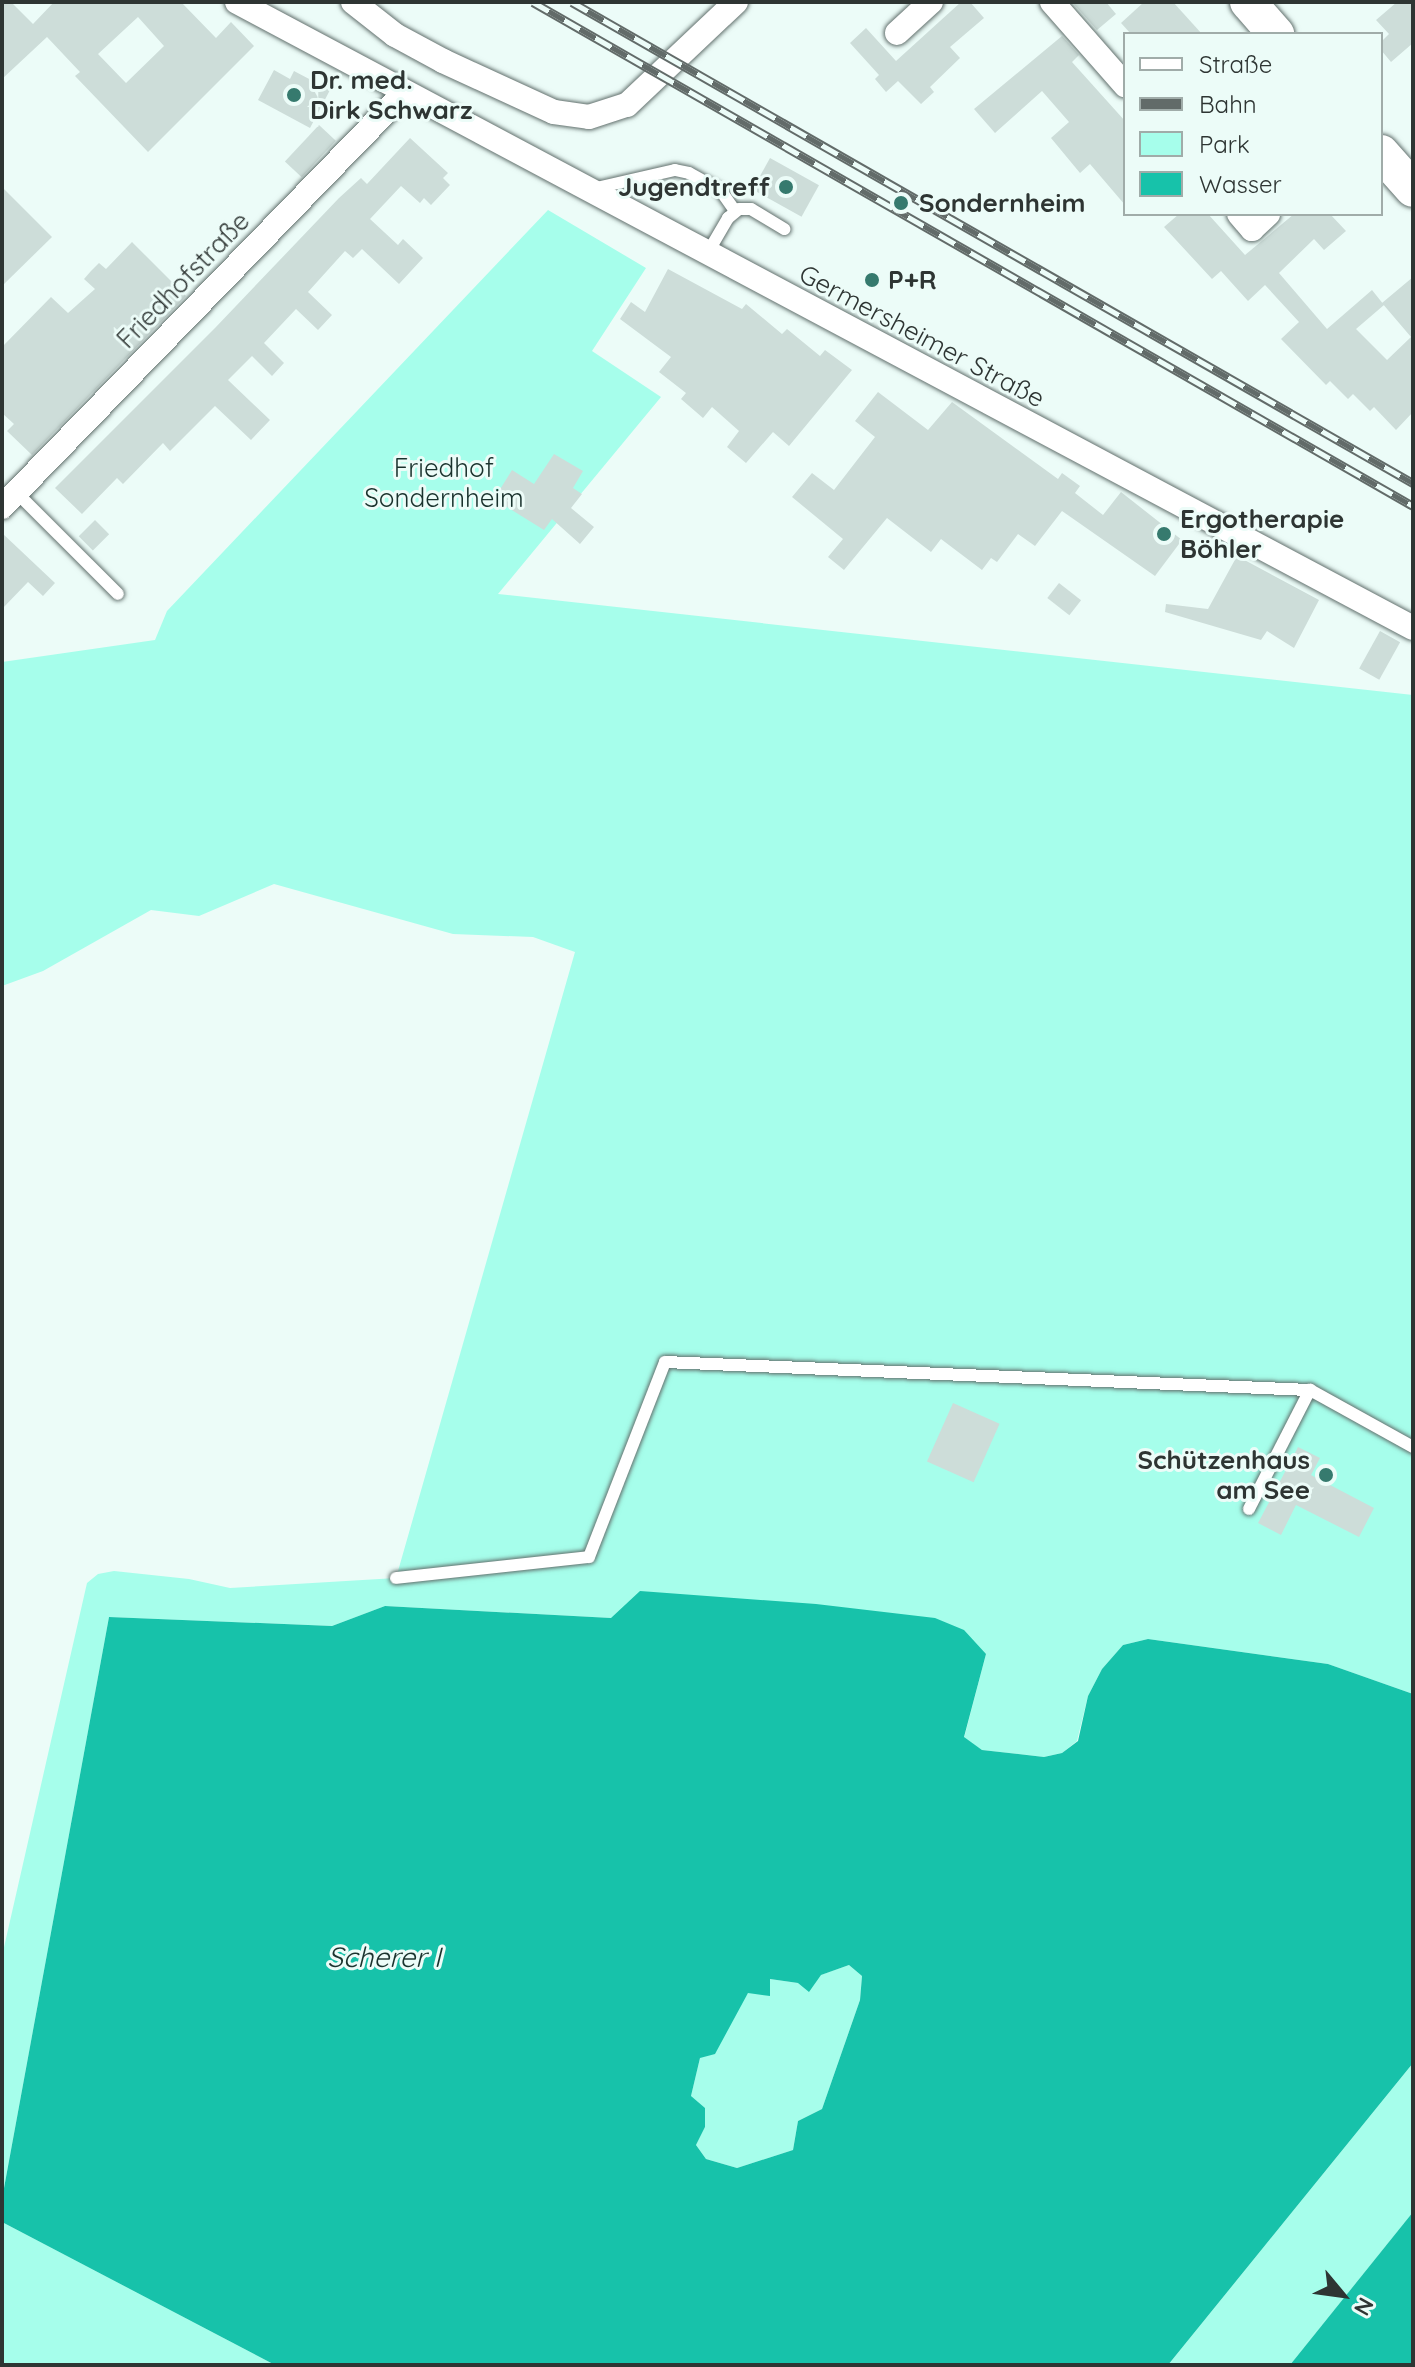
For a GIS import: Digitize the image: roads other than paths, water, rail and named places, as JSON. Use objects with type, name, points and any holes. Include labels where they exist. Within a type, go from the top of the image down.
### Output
[{"type":"main road","points":[[1248,2],[1274,32]]},
{"type":"main road","points":[[1383,155],[1413,189]]},
{"type":"street","name":"Germersheimer Straße","points":[[237,2],[586,191],[1413,628]]},
{"type":"street","points":[[353,2],[395,35],[443,61],[554,112],[589,117],[627,105],[736,2]]},
{"type":"street","points":[[897,33],[931,2]]},
{"type":"street","points":[[1052,2],[1123,83]]},
{"type":"street","name":"Friedhofstraße","points":[[9,499],[404,93]]},
{"type":"street","points":[[1241,216],[1252,229],[1266,216]]},
{"type":"lane","points":[[586,191],[675,170],[689,173],[721,191],[735,211]]},
{"type":"lane","points":[[707,254],[735,211],[751,209],[784,229]]},
{"type":"lane","points":[[9,499],[118,594]]},
{"type":"lane","points":[[396,1578],[589,1557],[665,1362],[1310,1390],[1413,1447]]},
{"type":"lane","points":[[1249,1509],[1310,1390]]},
{"type":"water","name":"Scherer I","points":[[640,1591],[816,1604],[935,1618],[964,1630],[986,1654],[964,1737],[982,1750],[1044,1757],[1062,1753],[1078,1741],[1088,1696],[1102,1669],[1123,1645],[1148,1639],[1328,1664],[1413,1694],[1413,2063],[1168,2365],[275,2365],[2,2222],[2,2199],[109,1617],[332,1626],[385,1606],[611,1618]],"holes":[[[849,1965],[862,1976],[860,2000],[822,2109],[798,2121],[793,2150],[737,2168],[706,2159],[696,2145],[705,2127],[705,2108],[691,2096],[700,2058],[715,2054],[748,1993],[770,1996],[770,1979],[798,1983],[809,1992],[821,1975]]]},
{"type":"water","points":[[1413,2212],[1413,2365],[1290,2365]]},
{"type":"railway","points":[[533,2],[1413,506]]},
{"type":"railway","points":[[572,2],[1413,483]]},
{"type":"place","name":"Dr. med. Dirk Schwarz","points":[[294,95]]},
{"type":"place","name":"Jugendtreff","points":[[786,187]]},
{"type":"place","name":"Sondernheim","points":[[901,203]]},
{"type":"place","name":"P+R","points":[[872,280]]},
{"type":"place","name":"Ergotherapie Böhler","points":[[1164,534]]},
{"type":"place","name":"Schützenhaus am See","points":[[1326,1475]]},
{"type":"park label","name":"Friedhof Sondernheim","points":[[444,483]]}]
